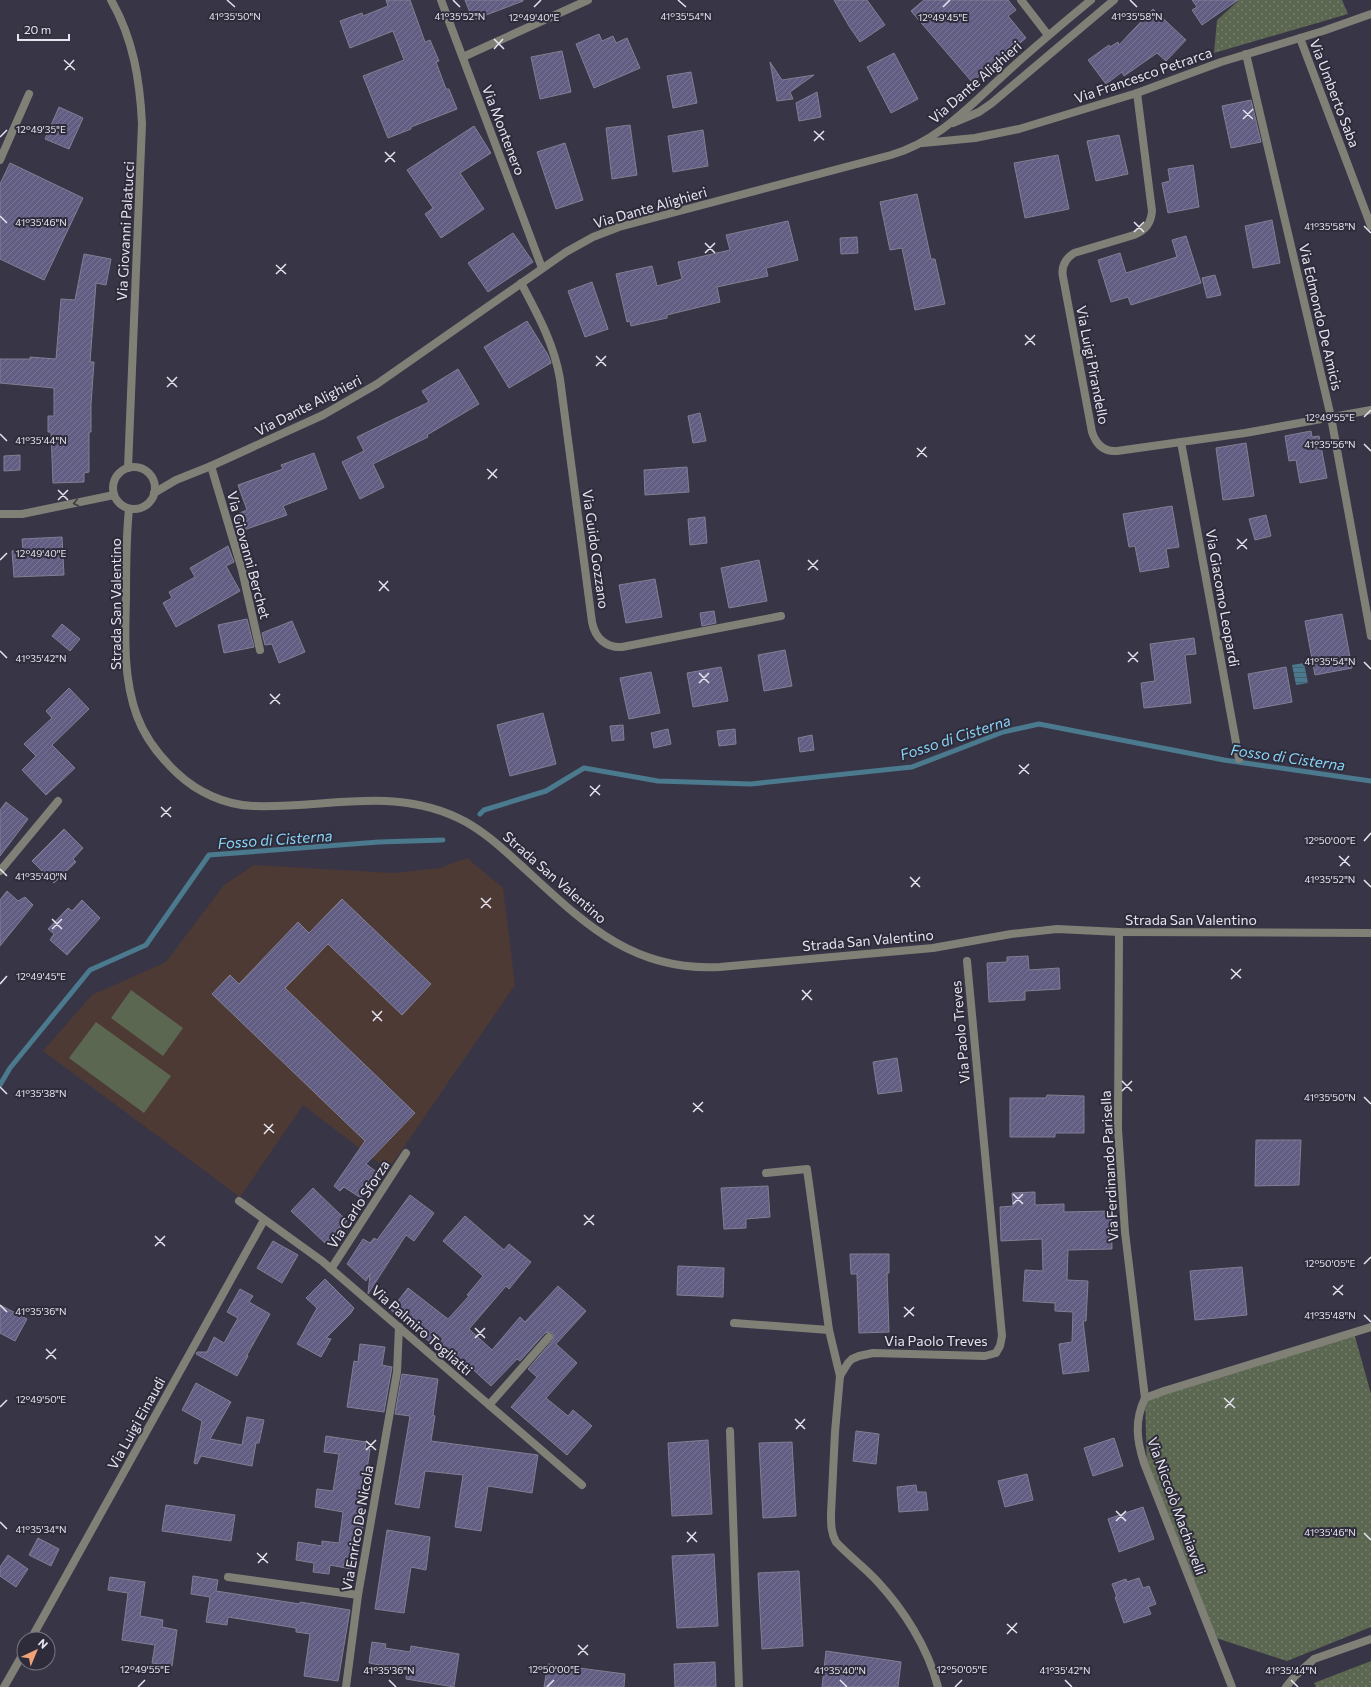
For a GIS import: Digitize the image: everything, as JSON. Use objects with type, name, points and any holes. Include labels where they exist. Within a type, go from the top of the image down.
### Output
[{"type":"street","name":"Via Giovanni Palatucci","points":[[111,0],[125,29],[134,57],[141,96],[142,124],[128,468]]},
{"type":"street","name":"Via Montenero","points":[[441,0],[542,268]]},
{"type":"street","points":[[463,57],[588,0]]},
{"type":"street","points":[[1021,0],[1048,35]]},
{"type":"street","name":"Via Dante Alighieri","points":[[129,509],[136,509],[148,504],[154,492],[176,480],[211,466],[350,401],[377,384],[542,268],[579,244],[611,229],[890,155],[920,143],[949,125],[1048,35],[1091,0]]},
{"type":"street","points":[[949,125],[979,112],[995,100],[1114,0]]},
{"type":"street","name":"Via Francesco Petrarca","points":[[920,143],[975,138],[1011,131],[1137,93],[1246,54],[1300,38],[1371,14]]},
{"type":"street","name":"Via Umberto Saba","points":[[1300,38],[1371,226]]},
{"type":"street","name":"Via Edmondo De Amicis","points":[[1246,54],[1331,417],[1371,636]]},
{"type":"street","name":"Via Luigi Pirandello","points":[[1137,93],[1152,211],[1150,222],[1143,231],[1134,235],[1074,254],[1066,260],[1062,274],[1092,432],[1097,442],[1104,449],[1112,452],[1246,433],[1371,410]]},
{"type":"street","points":[[0,160],[29,94]]},
{"type":"street","name":"Via Guido Gozzano","points":[[521,283],[545,328],[556,356],[592,622],[598,638],[606,645],[612,647],[622,647],[781,616]]},
{"type":"street","name":"Via Giacomo Leopardi","points":[[1181,442],[1239,759]]},
{"type":"street","name":"Via Giovanni Berchet","points":[[211,466],[242,570],[260,650]]},
{"type":"street","points":[[129,509],[117,501],[114,495],[114,482],[122,471],[128,468],[142,469],[148,473],[154,485],[154,492]]},
{"type":"street","points":[[0,514],[22,514],[114,495]]},
{"type":"street","name":"Strada San Valentino","points":[[129,509],[125,628],[126,657],[130,689],[137,716],[144,731],[158,753],[188,783],[223,800],[243,805],[264,806],[357,800],[413,804],[443,812],[474,827],[500,847],[567,908],[600,933],[635,953],[661,962],[681,966],[705,968],[720,967],[933,948],[1042,930],[1072,929],[1119,932],[1371,933]]},
{"type":"street","points":[[0,871],[58,801]]},
{"type":"street","name":"Via Ferdinando Parisella","points":[[1119,932],[1118,1129],[1125,1232],[1145,1398]]},
{"type":"street","name":"Via Paolo Treves","points":[[840,1376],[848,1363],[859,1356],[866,1354],[881,1352],[985,1356],[996,1352],[1000,1346],[1002,1336],[967,961]]},
{"type":"street","name":"Via Carlo Sforza","points":[[331,1269],[406,1153]]},
{"type":"street","points":[[766,1173],[807,1169],[829,1330],[840,1376],[835,1432],[831,1514],[832,1535],[843,1549],[886,1591],[904,1616],[928,1659],[938,1687]]},
{"type":"street","name":"Via Palmiro Togliatti","points":[[239,1201],[331,1269],[582,1485]]},
{"type":"street","name":"Via Luigi Einaudi","points":[[35,1631],[264,1220]]},
{"type":"street","points":[[734,1323],[829,1330]]},
{"type":"street","name":"Via Enrico De Nicola","points":[[346,1687],[358,1595],[397,1372],[399,1327]]},
{"type":"street","points":[[1145,1398],[1371,1328]]},
{"type":"street","points":[[489,1405],[549,1337]]},
{"type":"street","name":"Via Niccolò Machiavelli","points":[[1145,1398],[1140,1408],[1137,1426],[1142,1456],[1232,1687]]},
{"type":"street","points":[[730,1431],[739,1687]]},
{"type":"street","points":[[228,1577],[358,1595]]},
{"type":"street","points":[[1286,1687],[1295,1676],[1314,1659],[1371,1639]]},
{"type":"street","points":[[4,1687],[16,1666]]},
{"type":"shaded area","points":[[467,858],[503,888],[515,985],[388,1170],[303,1105],[240,1197],[43,1051],[92,995],[166,962],[224,885],[254,865],[393,873],[440,868]]},
{"type":"green space","points":[[1237,0],[1342,0],[1348,14],[1214,53],[1217,20],[1238,1]]},
{"type":"green space","points":[[131,990],[183,1028],[163,1056],[111,1018]]},
{"type":"green space","points":[[96,1022],[171,1076],[144,1113],[69,1058]]},
{"type":"green space","points":[[1354,1333],[1371,1394],[1371,1627],[1287,1661],[1213,1637],[1147,1470],[1145,1398]]},
{"type":"green space","points":[[1371,1661],[1371,1687],[1316,1687],[1314,1683]]},
{"type":"water","points":[[1304,663],[1308,683],[1296,685],[1292,665]]},
{"type":"building","points":[[386,0],[410,0],[425,42],[430,40],[439,61],[436,62],[446,89],[449,89],[457,109],[411,127],[411,129],[388,138],[363,76],[404,60],[393,31],[350,48],[340,21],[362,13],[363,16],[388,6]]},
{"type":"building","points":[[465,0],[523,0],[523,1],[473,20]]},
{"type":"building","points":[[834,0],[867,0],[885,25],[860,42]]},
{"type":"building","points":[[924,0],[1008,0],[1016,10],[1008,16],[1026,38],[972,82],[911,11]]},
{"type":"building","points":[[1192,0],[1238,0],[1202,25],[1192,10],[1197,7]]},
{"type":"building","points":[[1153,9],[1186,40],[1166,61],[1157,53],[1124,76],[1122,72],[1106,84],[1088,60],[1109,45],[1110,47],[1118,42],[1119,45]]},
{"type":"building","points":[[599,34],[602,41],[613,36],[616,43],[627,38],[640,68],[594,88],[576,44]]},
{"type":"building","points":[[562,51],[571,92],[540,99],[531,57]]},
{"type":"building","points":[[894,53],[918,99],[891,113],[867,67]]},
{"type":"building","points":[[770,62],[782,80],[814,75],[790,92],[793,99],[777,101]]},
{"type":"building","points":[[691,72],[697,103],[673,108],[667,76]]},
{"type":"building","points":[[817,92],[821,117],[799,121],[796,103]]},
{"type":"building","points":[[1251,100],[1261,142],[1231,148],[1222,106]]},
{"type":"building","points":[[59,107],[83,118],[69,149],[45,139]]},
{"type":"building","points":[[630,125],[637,175],[612,179],[606,128]]},
{"type":"building","points":[[474,126],[491,153],[460,173],[484,209],[441,238],[425,214],[433,208],[407,170]]},
{"type":"building","points":[[703,130],[708,166],[673,172],[668,136]]},
{"type":"building","points":[[1119,135],[1128,174],[1096,181],[1087,141]]},
{"type":"building","points":[[565,143],[583,200],[556,209],[537,152]]},
{"type":"building","points":[[1058,155],[1069,209],[1025,218],[1014,163]]},
{"type":"building","points":[[10,163],[83,198],[44,280],[0,259],[0,184]]},
{"type":"building","points":[[1193,165],[1199,207],[1168,213],[1162,183],[1170,181],[1168,169]]},
{"type":"building","points":[[917,194],[931,259],[935,259],[945,304],[915,310],[902,248],[890,250],[880,202]]},
{"type":"building","points":[[1272,220],[1280,263],[1253,268],[1245,226]]},
{"type":"building","points":[[788,221],[798,260],[766,268],[768,276],[717,287],[720,302],[667,315],[667,318],[631,326],[630,321],[627,322],[616,274],[652,266],[657,286],[682,279],[678,262],[730,250],[726,235]]},
{"type":"building","points":[[513,233],[533,262],[488,292],[468,263]]},
{"type":"building","points":[[1186,236],[1201,283],[1131,305],[1128,297],[1111,302],[1098,260],[1120,253],[1126,273],[1177,257],[1172,240]]},
{"type":"building","points":[[857,237],[858,253],[841,254],[840,238]]},
{"type":"building","points":[[84,254],[111,259],[106,285],[96,283],[90,362],[94,362],[91,432],[89,432],[89,472],[84,473],[84,482],[53,483],[51,432],[48,432],[48,416],[54,416],[54,388],[0,383],[0,359],[30,359],[30,357],[56,359],[61,299],[75,300]]},
{"type":"building","points":[[1215,275],[1221,295],[1207,298],[1202,278]]},
{"type":"building","points":[[592,282],[608,329],[585,337],[568,291]]},
{"type":"building","points":[[527,321],[548,355],[551,363],[509,388],[484,347]]},
{"type":"building","points":[[458,369],[479,404],[427,435],[428,437],[373,464],[384,487],[360,499],[342,462],[364,451],[357,437],[429,402],[422,391]]},
{"type":"building","points":[[700,413],[706,441],[693,443],[688,416]]},
{"type":"building","points":[[1311,431],[1312,437],[1319,436],[1327,478],[1300,483],[1296,460],[1289,461],[1285,436]]},
{"type":"building","points":[[1246,443],[1254,496],[1223,500],[1216,448]]},
{"type":"building","points":[[314,453],[327,489],[283,506],[287,515],[241,531],[235,515],[247,510],[238,485],[283,469],[281,465]]},
{"type":"building","points":[[20,455],[20,470],[4,471],[4,456]]},
{"type":"building","points":[[687,467],[689,492],[645,495],[644,470]]},
{"type":"building","points":[[1172,506],[1179,547],[1166,549],[1169,567],[1140,572],[1135,546],[1129,547],[1123,514]]},
{"type":"building","points":[[1266,515],[1271,536],[1255,540],[1249,519]]},
{"type":"building","points":[[705,517],[707,543],[690,545],[688,519]]},
{"type":"building","points":[[62,537],[64,575],[14,577],[12,551],[23,550],[22,539]]},
{"type":"building","points":[[228,546],[234,562],[226,566],[240,591],[176,627],[163,603],[172,598],[169,592],[195,577],[190,568]]},
{"type":"building","points":[[759,560],[767,601],[729,608],[721,568]]},
{"type":"building","points":[[655,579],[662,617],[626,623],[619,585]]},
{"type":"building","points":[[714,611],[716,623],[702,626],[700,613]]},
{"type":"building","points":[[1342,614],[1352,668],[1315,675],[1305,621]]},
{"type":"building","points":[[247,619],[254,647],[224,653],[218,625]]},
{"type":"building","points":[[292,621],[305,652],[279,663],[272,644],[265,645],[262,633]]},
{"type":"building","points":[[62,624],[80,639],[70,651],[52,636]]},
{"type":"building","points":[[1194,638],[1196,654],[1185,655],[1191,703],[1144,708],[1141,683],[1155,681],[1150,644]]},
{"type":"building","points":[[785,650],[792,686],[764,691],[758,655]]},
{"type":"building","points":[[721,667],[728,701],[693,707],[687,673]]},
{"type":"building","points":[[1286,667],[1292,702],[1254,709],[1248,674]]},
{"type":"building","points":[[651,672],[660,713],[629,719],[620,678]]},
{"type":"building","points":[[69,688],[89,709],[52,745],[75,768],[46,795],[22,770],[36,756],[24,744],[52,718],[46,711]]},
{"type":"building","points":[[543,713],[556,764],[510,776],[497,725]]},
{"type":"building","points":[[623,725],[624,740],[612,741],[610,726]]},
{"type":"building","points":[[668,729],[671,744],[654,748],[651,733]]},
{"type":"building","points":[[735,729],[736,744],[719,746],[717,731]]},
{"type":"building","points":[[812,735],[814,750],[800,752],[798,738]]},
{"type":"building","points":[[6,802],[28,819],[0,856],[0,810]]},
{"type":"building","points":[[64,829],[83,848],[73,859],[76,862],[54,883],[32,861]]},
{"type":"building","points":[[7,891],[18,901],[25,897],[33,905],[0,946],[0,900]]},
{"type":"building","points":[[342,899],[431,984],[402,1015],[328,944],[285,988],[415,1113],[366,1164],[378,1173],[361,1198],[344,1187],[340,1191],[334,1186],[365,1141],[212,994],[230,975],[239,984],[298,922],[309,933]]},
{"type":"building","points":[[82,900],[100,918],[67,955],[50,940],[54,934],[48,929],[68,908],[72,911]]},
{"type":"building","points":[[1028,956],[1029,970],[1059,968],[1060,989],[1025,991],[1025,1000],[989,1002],[987,963],[1007,962],[1007,957]]},
{"type":"building","points":[[897,1058],[902,1091],[878,1094],[873,1062]]},
{"type":"building","points":[[1047,1095],[1084,1096],[1084,1133],[1055,1133],[1055,1137],[1010,1137],[1010,1098],[1046,1098]]},
{"type":"building","points":[[1256,1140],[1301,1140],[1299,1185],[1255,1186]]},
{"type":"building","points":[[768,1186],[770,1217],[746,1219],[746,1228],[724,1229],[721,1188]]},
{"type":"building","points":[[313,1188],[347,1221],[326,1244],[291,1211]]},
{"type":"building","points":[[1035,1192],[1035,1205],[1064,1204],[1064,1212],[1111,1211],[1112,1249],[1068,1250],[1067,1280],[1088,1281],[1086,1321],[1083,1321],[1089,1371],[1063,1374],[1059,1344],[1072,1342],[1073,1312],[1055,1311],[1055,1303],[1023,1301],[1025,1270],[1043,1271],[1042,1239],[1001,1241],[1000,1207],[1013,1206],[1012,1193]]},
{"type":"building","points":[[410,1195],[434,1213],[414,1241],[406,1235],[368,1294],[370,1274],[366,1281],[347,1264],[363,1239],[370,1243],[374,1238],[377,1240]]},
{"type":"building","points":[[465,1216],[504,1250],[509,1244],[531,1262],[509,1289],[506,1286],[469,1329],[492,1350],[520,1317],[525,1322],[558,1286],[586,1311],[556,1344],[577,1363],[546,1398],[568,1416],[573,1410],[592,1426],[567,1455],[511,1407],[537,1377],[528,1369],[553,1340],[554,1336],[552,1333],[545,1333],[520,1361],[517,1359],[491,1386],[466,1363],[459,1370],[418,1331],[391,1310],[408,1288],[448,1319],[469,1296],[467,1295],[483,1276],[443,1241]]},
{"type":"building","points":[[273,1241],[298,1255],[282,1283],[257,1268]]},
{"type":"building","points":[[850,1254],[889,1254],[889,1273],[887,1273],[889,1332],[859,1333],[857,1274],[851,1274]]},
{"type":"building","points":[[678,1266],[724,1268],[723,1297],[677,1295]]},
{"type":"building","points":[[1242,1267],[1247,1315],[1195,1320],[1190,1271]]},
{"type":"building","points":[[325,1279],[354,1308],[351,1313],[326,1338],[331,1339],[321,1357],[297,1344],[317,1308],[306,1298]]},
{"type":"building","points":[[240,1289],[253,1296],[249,1302],[270,1314],[237,1376],[196,1354],[197,1352],[207,1352],[214,1337],[224,1343],[238,1318],[227,1312]]},
{"type":"building","points":[[0,1305],[27,1319],[15,1341],[0,1333]]},
{"type":"building","points":[[360,1344],[385,1347],[382,1365],[392,1367],[384,1412],[347,1407],[354,1361],[358,1362]]},
{"type":"building","points":[[402,1374],[438,1379],[431,1441],[538,1455],[532,1493],[488,1486],[481,1531],[455,1527],[463,1475],[425,1471],[419,1508],[395,1504],[410,1416],[395,1414]]},
{"type":"building","points":[[196,1383],[231,1402],[210,1439],[242,1445],[247,1417],[264,1420],[259,1443],[256,1443],[252,1466],[201,1456],[197,1464],[194,1463],[202,1421],[182,1410]]},
{"type":"building","points":[[856,1431],[879,1434],[876,1464],[853,1461]]},
{"type":"building","points":[[326,1436],[366,1442],[365,1449],[370,1449],[360,1518],[364,1518],[362,1532],[356,1531],[351,1569],[330,1565],[329,1574],[313,1572],[314,1563],[296,1560],[298,1542],[322,1546],[322,1541],[339,1543],[343,1512],[315,1507],[317,1489],[333,1491],[339,1454],[324,1452]]},
{"type":"building","points":[[1114,1438],[1123,1466],[1093,1476],[1084,1448]]},
{"type":"building","points":[[708,1440],[712,1514],[672,1516],[668,1443]]},
{"type":"building","points":[[792,1442],[796,1516],[763,1518],[759,1443]]},
{"type":"building","points":[[1027,1474],[1033,1500],[1005,1507],[998,1481]]},
{"type":"building","points":[[916,1485],[917,1492],[926,1492],[928,1510],[899,1512],[897,1487]]},
{"type":"building","points":[[166,1505],[235,1515],[231,1541],[162,1531]]},
{"type":"building","points":[[1143,1507],[1154,1539],[1119,1552],[1108,1519]]},
{"type":"building","points":[[387,1530],[430,1537],[426,1570],[411,1567],[404,1613],[375,1609]]},
{"type":"building","points":[[38,1538],[59,1549],[51,1566],[29,1555]]},
{"type":"building","points":[[714,1554],[718,1626],[677,1628],[672,1556]]},
{"type":"building","points":[[8,1555],[28,1569],[16,1587],[0,1576],[0,1567]]},
{"type":"building","points":[[799,1571],[803,1646],[762,1649],[758,1573]]},
{"type":"building","points":[[193,1576],[218,1580],[216,1591],[350,1610],[338,1681],[304,1676],[310,1634],[296,1632],[296,1628],[228,1617],[227,1625],[206,1622],[210,1597],[191,1594]]},
{"type":"building","points":[[110,1577],[145,1582],[140,1616],[163,1620],[162,1627],[177,1630],[172,1666],[152,1663],[155,1645],[122,1640],[128,1593],[108,1590]]},
{"type":"building","points":[[1139,1578],[1143,1588],[1149,1586],[1156,1604],[1148,1607],[1151,1614],[1124,1623],[1112,1584],[1126,1579],[1127,1582]]},
{"type":"building","points":[[372,1642],[386,1644],[385,1648],[410,1652],[411,1646],[459,1654],[454,1687],[406,1679],[407,1670],[369,1663]]},
{"type":"building","points":[[826,1651],[901,1662],[898,1687],[822,1687]]},
{"type":"building","points":[[715,1662],[716,1687],[675,1687],[674,1664]]},
{"type":"building","points":[[548,1664],[625,1674],[624,1687],[544,1687]]},
{"type":"waterway","name":"Fosso di Cisterna","points":[[480,814],[484,810],[546,791],[584,768],[658,781],[751,784],[912,767],[1003,732],[1039,724],[1224,760],[1371,781]]},
{"type":"waterway","name":"Fosso di Cisterna","points":[[0,1085],[10,1068],[90,970],[146,945],[209,855],[379,842],[443,840]]}]
